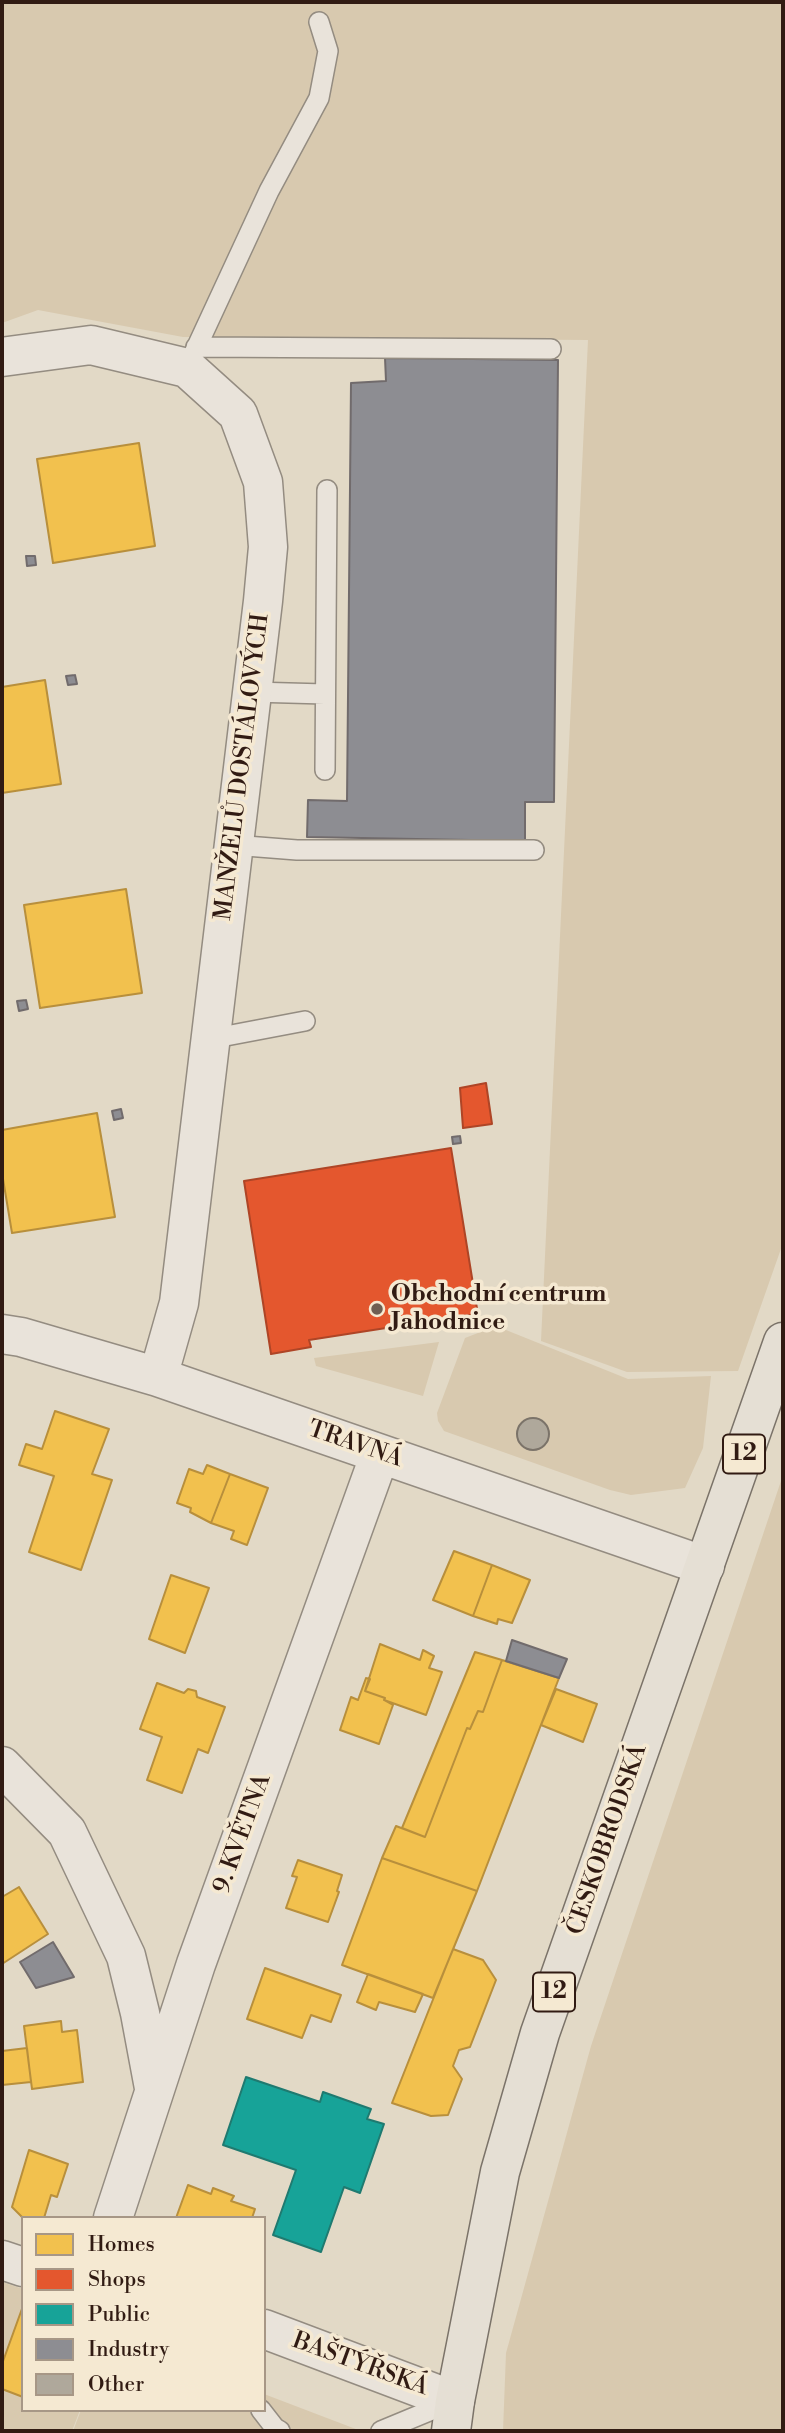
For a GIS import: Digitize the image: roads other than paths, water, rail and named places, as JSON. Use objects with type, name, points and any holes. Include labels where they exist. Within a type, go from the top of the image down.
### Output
[{"type":"main road","name":"ČESKOBRODSKÁ","points":[[453,2416],[500,2172],[540,2033],[783,1342]]},
{"type":"street","name":"MANŽELŮ DOSTÁLOVÝCH","points":[[2,357],[91,345],[191,358],[238,414],[263,482],[268,547],[252,692],[179,1303],[158,1377]]},
{"type":"street","name":"TRAVNÁ","points":[[2,1334],[158,1377],[705,1566]]},
{"type":"street","name":"9. KVĚTNA","points":[[114,2216],[196,1964],[380,1454]]},
{"type":"street","points":[[2,1766],[66,1832],[126,1956],[154,2090]]},
{"type":"street","points":[[126,1956],[146,1970],[172,1977],[196,1964]]},
{"type":"street","points":[[2,2260],[21,2266]]},
{"type":"street","name":"BAŠTÝŘSKÁ","points":[[267,2339],[453,2416]]},
{"type":"lane","points":[[319,22],[328,51],[319,99],[269,191],[191,358],[551,349]]},
{"type":"lane","points":[[325,770],[327,491]]},
{"type":"lane","points":[[252,692],[325,694]]},
{"type":"lane","points":[[233,845],[297,850],[534,850]]},
{"type":"lane","points":[[210,1039],[305,1021]]},
{"type":"lane","points":[[263,2412],[280,2431]]},
{"type":"lane","points":[[381,2431],[453,2416]]},
{"type":"place","name":"Obchodní centrum Jahodnice","points":[[377,1309]]}]
